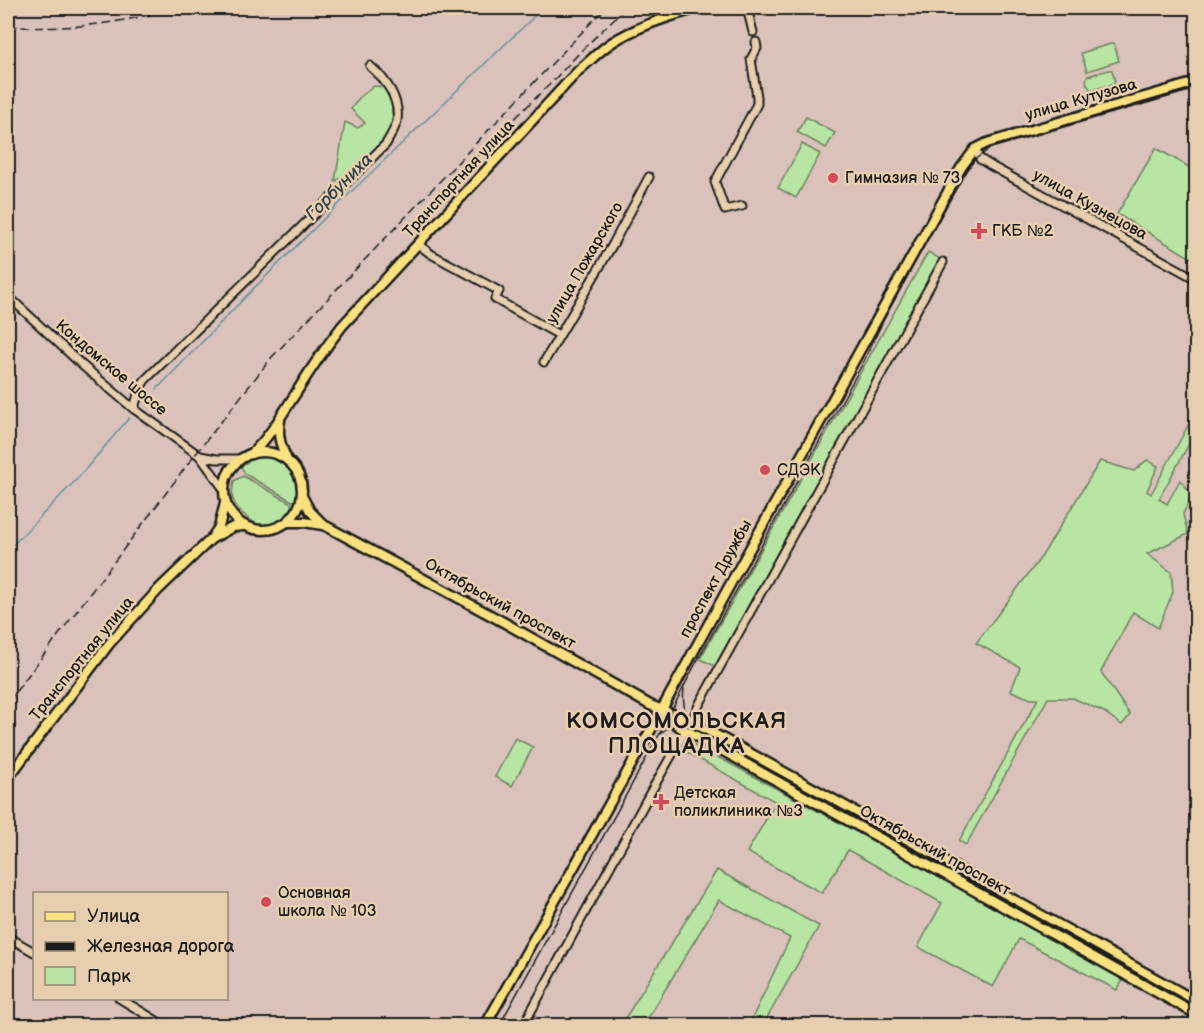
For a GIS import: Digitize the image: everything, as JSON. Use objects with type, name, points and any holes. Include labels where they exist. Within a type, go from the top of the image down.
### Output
[{"type":"main road","name":"Транспортная улица","points":[[251,454],[261,445],[316,360],[337,333],[578,71],[610,44],[636,30],[673,15],[699,8]]},
{"type":"main road","name":"улица Кутузова","points":[[975,149],[1000,139],[1197,82]]},
{"type":"main road","name":"проспект Дружбы","points":[[485,1026],[662,710],[883,306],[961,168],[975,149]]},
{"type":"main road","points":[[280,417],[278,431],[280,444],[301,483],[300,506],[288,522],[266,531],[254,530],[235,520],[225,503],[223,488],[232,466],[251,454],[263,452],[276,454],[287,460]]},
{"type":"main road","name":"Октябрьский проспект","points":[[302,496],[310,511],[324,525],[662,710],[670,720],[688,726],[1197,1001]]},
{"type":"main road","name":"Транспортная улица","points":[[8,778],[109,644],[159,589],[211,539],[219,527],[225,503]]},
{"type":"main road","name":"Октябрьский проспект","points":[[288,522],[324,525]]},
{"type":"main road","name":"Транспортная улица","points":[[211,539],[232,527],[243,526]]},
{"type":"main road","name":"Октябрьский проспект","points":[[688,726],[1197,1014]]},
{"type":"street","points":[[747,8],[753,32]]},
{"type":"street","points":[[742,206],[725,210],[715,182],[757,104],[751,60],[757,48],[756,42]]},
{"type":"street","points":[[134,409],[139,390],[145,380],[387,144],[397,121],[396,104],[394,95],[386,83],[370,66]]},
{"type":"street","name":"улица Кузнецова","points":[[975,149],[980,159],[993,167],[1197,279]]},
{"type":"street","name":"улица Пожарского","points":[[544,362],[650,177]]},
{"type":"street","points":[[419,245],[430,254],[500,291],[495,299],[559,335]]},
{"type":"street","points":[[523,1026],[943,262]]},
{"type":"street","name":"Кондомское шоссе","points":[[8,296],[83,366],[134,409],[200,456],[223,488]]},
{"type":"street","name":"Кондомское шоссе","points":[[200,456],[241,459]]},
{"type":"street","points":[[8,937],[33,951]]},
{"type":"street","points":[[121,1000],[165,1026]]},
{"type":"green space","points":[[1114,43],[1119,61],[1087,71],[1081,53]]},
{"type":"green space","points":[[1112,70],[1114,84],[1091,90],[1087,84],[1087,76]]},
{"type":"green space","points":[[374,86],[384,87],[391,100],[393,119],[389,133],[348,175],[335,181],[345,122],[358,128],[365,123],[351,109],[359,98]]},
{"type":"green space","points":[[806,117],[835,133],[826,148],[797,132]]},
{"type":"green space","points":[[802,144],[820,154],[796,198],[778,188]]},
{"type":"green space","points":[[1156,148],[1196,171],[1196,261],[1117,214]]},
{"type":"green space","points":[[928,252],[940,259],[715,666],[700,659]]},
{"type":"green space","points":[[1196,411],[1196,431],[1159,499],[1167,504],[1180,480],[1192,495],[1183,514],[1188,534],[1147,554],[1171,572],[1173,592],[1158,628],[1133,612],[1101,672],[1130,715],[1122,725],[1104,712],[1073,698],[1048,698],[966,845],[959,841],[1038,699],[1031,699],[1011,691],[1020,667],[976,643],[1042,556],[1100,461],[1134,471],[1147,460],[1158,466],[1147,491],[1151,494]]},
{"type":"green space","points":[[264,455],[279,459],[293,471],[297,482],[298,500],[292,501],[245,474],[241,466],[251,459]]},
{"type":"green space","points":[[243,476],[291,503],[293,512],[274,526],[268,527],[249,519],[239,510],[232,497],[234,481]]},
{"type":"green space","points":[[515,738],[533,747],[512,786],[495,777]]},
{"type":"green space","points":[[690,743],[1125,977],[1117,990],[1019,939],[993,987],[918,947],[942,903],[848,850],[822,893],[747,852],[776,802],[683,750]]},
{"type":"green space","points":[[717,870],[819,926],[763,1025],[749,1025],[790,938],[719,900],[644,1025],[621,1025]]},
{"type":"waterway","name":"Горбуниха","points":[[157,389],[348,195],[543,8]]},
{"type":"waterway","name":"Горбуниха","points":[[8,550],[78,478],[129,418]]},
{"type":"tram line","points":[[499,1026],[659,735],[696,663],[863,363],[949,199],[974,160],[991,148],[1196,89]]},
{"type":"tram line","points":[[684,689],[686,711],[696,730]]},
{"type":"tram line","points":[[660,734],[675,725],[693,728],[1196,1006]]},
{"type":"railway","points":[[8,26],[51,27],[94,24],[136,18],[178,8]]},
{"type":"railway","points":[[8,702],[272,357],[605,8]]},
{"type":"railway","points":[[438,194],[625,8]]},
{"type":"place","name":"Гимназия № 73","points":[[833,178]]},
{"type":"place","name":"ГКБ №2","points":[[979,231]]},
{"type":"place","name":"СДЭК","points":[[765,470]]},
{"type":"place","name":"Детская поликлиника №3","points":[[661,802]]},
{"type":"place","name":"Основная школа № 103","points":[[266,902]]},
{"type":"district","name":"КОМСОМОЛЬСКАЯ ПЛОЩАДКА","points":[[677,734]]}]
